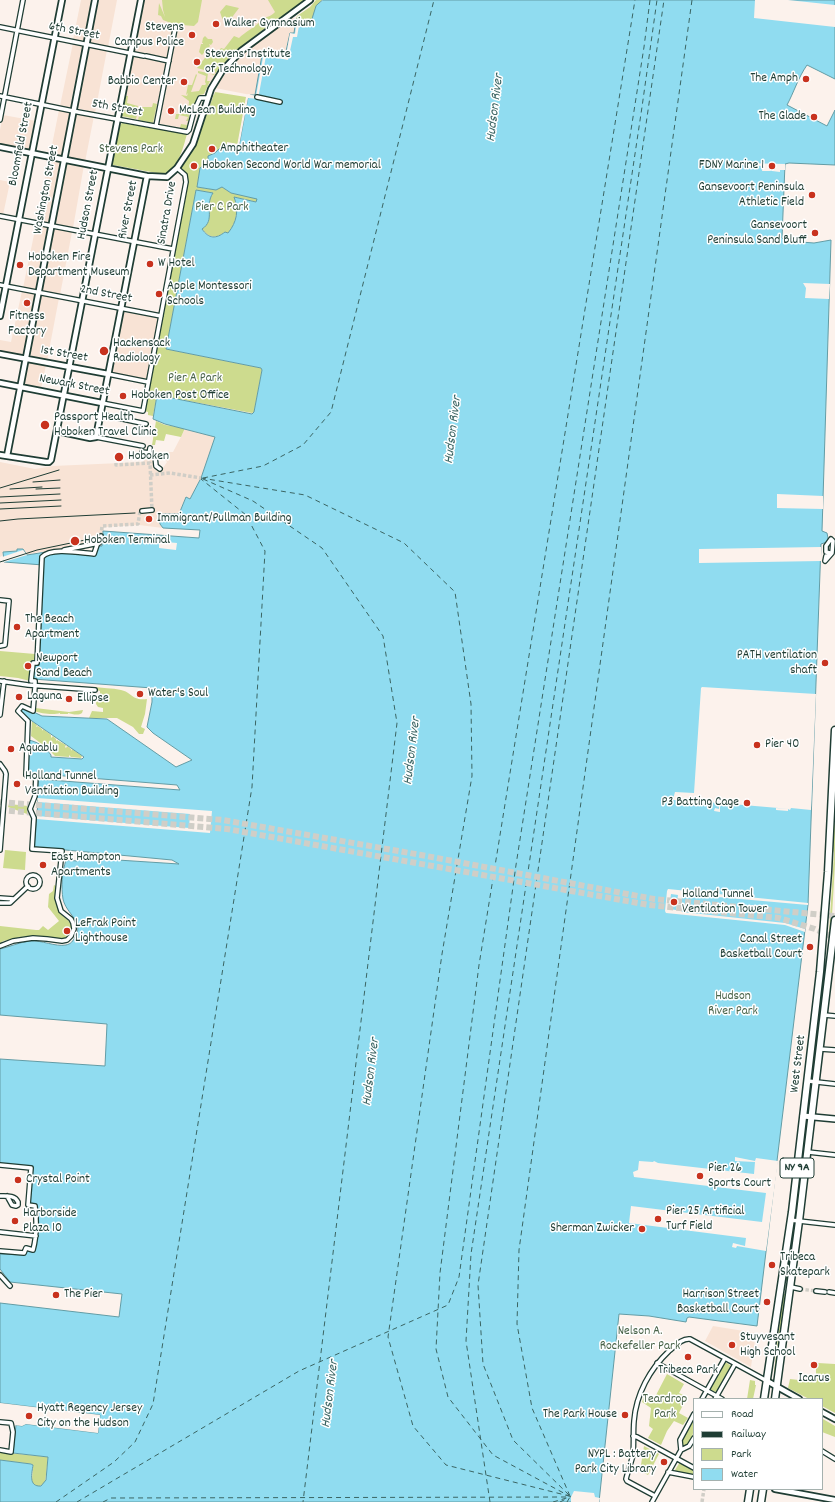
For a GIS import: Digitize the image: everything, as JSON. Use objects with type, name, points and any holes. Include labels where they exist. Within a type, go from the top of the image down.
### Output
[{"type":"highway","name":"West Street","points":[[764,1398],[790,1220],[821,967],[829,861],[835,730]]},
{"type":"highway","name":"West Street","points":[[776,1398],[824,1015],[832,968],[835,920]]},
{"type":"highway","points":[[821,967],[832,968]]},
{"type":"highway","points":[[748,1502],[750,1490]]},
{"type":"highway","points":[[761,1502],[762,1490]]},
{"type":"main road","points":[[824,934],[834,935]]},
{"type":"main road","points":[[803,1116],[835,1119]]},
{"type":"street","points":[[0,120],[23,0]]},
{"type":"street","name":"Bloomfield Street","points":[[0,316],[62,0]]},
{"type":"street","name":"Washington Street","points":[[7,456],[95,0]]},
{"type":"street","name":"Hudson Street","points":[[7,456],[50,462],[141,0]]},
{"type":"street","name":"Sinatra Drive","points":[[142,411],[186,182],[184,175],[177,168],[193,144],[207,98],[214,84],[233,58],[310,0]]},
{"type":"street","name":"6th Street","points":[[0,27],[169,61]]},
{"type":"street","points":[[156,126],[175,28]]},
{"type":"street","name":"5th Street","points":[[0,96],[41,105],[188,131],[200,98],[207,98]]},
{"type":"street","points":[[257,97],[280,102]]},
{"type":"street","points":[[0,147],[147,176],[167,177],[177,168]]},
{"type":"street","name":"River Street","points":[[96,437],[147,176]]},
{"type":"street","points":[[0,216],[173,249]]},
{"type":"street","name":"2nd Street","points":[[0,285],[161,316]]},
{"type":"street","name":"1st Street","points":[[0,354],[148,382]]},
{"type":"street","name":"Newark Street","points":[[0,383],[142,411]]},
{"type":"street","points":[[104,415],[146,424]]},
{"type":"street","points":[[56,431],[143,446]]},
{"type":"street","points":[[150,448],[150,453]]},
{"type":"street","points":[[142,452],[150,453],[155,456],[157,467]]},
{"type":"street","points":[[0,455],[7,456]]},
{"type":"street","points":[[142,511],[152,510]]},
{"type":"street","points":[[0,946],[13,941],[33,938],[64,941],[70,937],[74,929],[71,919],[61,911],[58,901],[57,890],[60,879],[62,851],[32,848],[34,818],[30,809],[35,796],[36,776],[26,775],[28,721],[18,711],[22,706],[33,711],[35,681],[31,681],[33,663],[37,663],[42,556],[54,552],[101,539],[94,554],[59,551]]},
{"type":"street","points":[[831,540],[833,541],[832,553],[825,561],[826,556],[830,555],[830,553],[826,552],[826,546],[831,540]]},
{"type":"street","points":[[0,600],[9,601],[6,645],[0,646]]},
{"type":"street","points":[[0,715],[2,681],[28,685],[95,690]]},
{"type":"street","points":[[0,764],[6,773],[2,802],[0,850]]},
{"type":"street","points":[[0,903],[10,903],[28,886]]},
{"type":"street","points":[[0,898],[14,899]]},
{"type":"street","points":[[824,1015],[835,1016]]},
{"type":"street","points":[[820,1049],[835,1050]]},
{"type":"street","points":[[808,1081],[835,1084]]},
{"type":"street","points":[[808,1152],[835,1155]]},
{"type":"street","points":[[0,1165],[31,1168],[28,1205],[35,1206],[37,1222],[33,1250],[26,1248],[24,1253],[0,1251]]},
{"type":"street","points":[[0,1196],[7,1196]]},
{"type":"street","points":[[790,1220],[835,1225]]},
{"type":"street","points":[[0,1232],[36,1236]]},
{"type":"street","points":[[0,1275],[10,1286]]},
{"type":"street","points":[[791,1287],[800,1289]]},
{"type":"street","points":[[816,1291],[835,1293]]},
{"type":"street","points":[[655,1496],[627,1481],[626,1479],[633,1454],[634,1417],[638,1400],[646,1380],[657,1363],[678,1344],[689,1339],[797,1398]]},
{"type":"street","points":[[703,1398],[725,1358]]},
{"type":"street","points":[[657,1363],[707,1391],[716,1398],[735,1364]]},
{"type":"street","points":[[823,1413],[835,1419]]},
{"type":"street","points":[[652,1502],[680,1450],[680,1440],[693,1416]]},
{"type":"street","points":[[0,1422],[11,1423],[13,1432],[11,1452],[0,1450]]},
{"type":"street","points":[[634,1436],[693,1467]]},
{"type":"street","points":[[680,1450],[689,1446],[693,1440]]},
{"type":"street","points":[[823,1453],[835,1459]]},
{"type":"street","points":[[668,1472],[693,1477]]},
{"type":"street","points":[[780,1490],[835,1500]]},
{"type":"shaded area","points":[[81,0],[92,0],[85,40],[83,42],[73,40]]},
{"type":"shaded area","points":[[99,0],[117,0],[108,47],[90,42]]},
{"type":"shaded area","name":"Stevens Institute of Technology","points":[[144,0],[304,0],[290,11],[293,18],[297,19],[295,34],[286,56],[264,52],[256,96],[215,88],[210,82],[204,94],[199,97],[190,112],[187,129],[121,116]]},
{"type":"shaded area","points":[[73,43],[83,45],[83,49],[81,52],[71,102],[72,106],[70,108],[60,106]]},
{"type":"shaded area","points":[[90,47],[107,50],[95,113],[77,108]]},
{"type":"shaded area","points":[[59,110],[71,113],[62,152],[63,154],[61,157],[50,155]]},
{"type":"shaded area","points":[[76,113],[94,116],[85,162],[67,157]]},
{"type":"shaded area","points":[[3,115],[36,121],[30,151],[0,146],[0,130]]},
{"type":"shaded area","points":[[49,158],[60,160],[61,163],[59,166],[49,217],[50,222],[47,223],[37,221]]},
{"type":"shaded area","points":[[67,162],[84,165],[73,228],[55,225],[54,223]]},
{"type":"shaded area","points":[[0,180],[10,182],[3,215],[0,214]]},
{"type":"shaded area","points":[[36,225],[47,227],[48,229],[36,285],[37,287],[36,290],[34,290],[23,288]]},
{"type":"shaded area","points":[[56,229],[72,232],[60,295],[43,292],[41,290],[53,230]]},
{"type":"shaded area","points":[[22,291],[34,293],[35,295],[23,357],[0,352],[0,340],[11,342]]},
{"type":"shaded area","points":[[42,295],[59,298],[47,361],[28,356],[40,296]]},
{"type":"shaded area","points":[[123,312],[156,317],[159,319],[146,380],[111,373]]},
{"type":"shaded area","points":[[29,361],[46,365],[41,389],[23,385],[27,363]]},
{"type":"shaded area","points":[[185,429],[216,437],[201,478],[190,499],[186,497],[179,514],[168,514],[160,524],[163,528],[139,525],[104,527],[103,542],[59,552],[39,552],[27,555],[17,551],[3,552],[2,556],[0,557],[0,462],[35,469],[53,466],[143,462],[143,455],[145,455],[154,456],[155,469],[163,468],[167,462],[165,459],[169,452],[173,452]]},
{"type":"shaded area","name":"Stuyvesant High School","points":[[713,1326],[756,1333],[751,1367],[705,1341]]},
{"type":"green space","points":[[162,0],[202,0],[198,22],[194,26],[182,26],[171,24],[163,20],[161,16],[158,15],[159,3],[165,17]]},
{"type":"green space","points":[[268,0],[305,0],[234,53],[215,74],[215,71],[197,68],[208,54],[215,56],[221,48],[224,49],[234,36],[239,38],[273,14],[275,12]]},
{"type":"green space","points":[[316,0],[322,0],[316,7],[311,22],[296,19],[297,16],[310,7]]},
{"type":"green space","points":[[226,5],[239,8],[227,24],[222,18],[220,12]]},
{"type":"green space","points":[[205,36],[208,39],[212,39],[213,42],[211,45],[209,44],[210,46],[202,55],[199,52]]},
{"type":"green space","points":[[198,71],[208,73],[207,81],[210,81],[204,94],[199,95],[190,112],[187,129],[180,128],[181,124],[187,125],[188,121],[186,121],[188,117],[179,115],[178,119],[175,119],[176,114],[188,114],[189,101],[181,95],[187,96],[188,85],[192,85],[196,74],[197,75],[191,92],[199,91],[202,85],[206,84],[206,76],[198,73]]},
{"type":"green space","points":[[215,92],[246,97],[237,146],[227,144],[225,149],[220,148],[209,156],[208,162],[200,168],[197,187],[216,190],[222,187],[231,193],[257,198],[257,202],[234,197],[236,216],[231,229],[228,233],[225,232],[219,236],[210,236],[202,229],[209,221],[209,204],[213,193],[196,190],[166,349],[261,368],[262,370],[254,412],[252,413],[157,395],[153,416],[148,415],[148,412],[144,411],[187,191],[187,177],[181,167],[195,148],[200,130],[213,97],[212,96]]},
{"type":"green space","points":[[125,96],[128,96],[127,103],[138,106],[136,119],[121,116]]},
{"type":"green space","points":[[153,103],[157,104],[153,123],[138,120],[141,107],[152,107]]},
{"type":"green space","name":"Stevens Park","points":[[122,123],[187,134],[184,146],[176,164],[168,172],[162,174],[113,165],[120,125]]},
{"type":"green space","points":[[156,421],[165,425],[185,428],[181,437],[166,434],[164,441],[156,440],[155,445],[152,445]]},
{"type":"green space","points":[[0,651],[35,654],[35,659],[32,661],[30,681],[0,676]]},
{"type":"green space","points":[[92,687],[121,690],[135,698],[147,699],[141,727],[145,729],[143,734],[139,734],[133,727],[117,718],[89,718],[92,711],[103,712],[103,708],[98,707],[96,704],[100,691],[92,689]]},
{"type":"green space","points":[[35,708],[69,712],[83,710],[82,713],[79,714],[51,714],[35,711]]},
{"type":"green space","points":[[32,721],[37,725],[36,727],[38,726],[42,729],[42,731],[43,729],[51,735],[51,738],[53,736],[56,741],[57,740],[66,745],[66,748],[67,746],[71,749],[71,751],[72,749],[82,756],[81,758],[71,757],[69,755],[69,757],[55,756],[31,736]]},
{"type":"green space","points":[[28,802],[30,803],[29,812],[27,814],[8,807],[9,804],[28,806]]},
{"type":"green space","points":[[835,823],[835,864],[831,933],[829,933],[834,853],[832,845]]},
{"type":"green space","points":[[5,850],[26,852],[25,870],[3,868]]},
{"type":"green space","points":[[54,885],[56,886],[58,908],[72,927],[66,939],[38,936],[18,937],[3,941],[0,944],[0,926],[39,930],[43,926],[48,930],[59,921],[48,907],[49,894],[53,891]]},
{"type":"green space","points":[[805,1123],[808,1123],[796,1214],[794,1213]]},
{"type":"green space","points":[[792,1228],[795,1228],[788,1280],[785,1279]]},
{"type":"green space","points":[[783,1294],[787,1294],[776,1373],[774,1372]]},
{"type":"green space","points":[[725,1363],[731,1366],[716,1392],[711,1390],[711,1388]]},
{"type":"green space","points":[[818,1363],[835,1364],[835,1413],[823,1407],[823,1398],[807,1398],[788,1388],[790,1379],[816,1382],[816,1367],[818,1366]]},
{"type":"green space","name":"Teardrop Park","points":[[667,1374],[684,1384],[679,1393],[687,1397],[679,1413],[688,1418],[683,1425],[674,1421],[667,1431],[661,1445],[648,1438],[653,1429],[649,1426],[651,1408],[642,1402],[645,1394],[654,1399]]},
{"type":"green space","points":[[750,1380],[755,1381],[756,1385],[753,1398],[747,1398]]},
{"type":"green space","points":[[823,1419],[835,1426],[835,1437],[823,1432]]},
{"type":"green space","points":[[693,1421],[691,1439],[687,1445],[683,1447],[681,1443]]},
{"type":"green space","points":[[644,1446],[659,1454],[648,1475],[640,1471]]},
{"type":"green space","points":[[0,1452],[48,1457],[45,1483],[38,1487],[33,1484],[32,1464],[0,1460]]},
{"type":"green space","points":[[680,1462],[693,1469],[693,1475],[676,1472],[675,1470]]},
{"type":"water","name":"Hudson River","points":[[323,0],[835,0],[835,79],[807,65],[787,105],[827,126],[835,110],[835,165],[785,164],[782,238],[785,241],[814,243],[831,240],[822,531],[827,533],[828,538],[827,542],[821,544],[808,905],[757,1326],[689,1317],[687,1318],[686,1322],[649,1316],[619,1314],[599,1502],[0,1502],[0,1460],[33,1465],[32,1482],[37,1486],[41,1486],[46,1480],[48,1457],[13,1453],[16,1425],[22,1426],[26,1424],[98,1433],[100,1415],[0,1403],[0,1303],[119,1317],[122,1294],[10,1282],[0,1269],[0,1254],[25,1255],[27,1250],[33,1251],[39,1229],[37,1204],[30,1203],[32,1167],[0,1164],[0,1059],[105,1066],[107,1024],[0,1015],[0,949],[30,941],[68,945],[73,941],[78,927],[65,904],[62,894],[63,874],[66,860],[77,861],[77,858],[87,858],[179,864],[172,860],[34,847],[38,802],[37,779],[180,790],[177,785],[27,773],[28,740],[44,747],[49,752],[51,757],[82,759],[84,757],[19,712],[23,707],[42,716],[107,719],[176,767],[192,760],[153,733],[147,727],[152,702],[152,688],[33,679],[35,664],[38,664],[43,565],[4,562],[3,552],[23,549],[27,555],[46,552],[95,555],[99,546],[102,546],[103,531],[199,538],[200,530],[163,528],[160,524],[159,515],[179,514],[186,497],[190,499],[201,478],[215,437],[165,424],[153,419],[157,395],[252,414],[254,412],[262,370],[261,368],[166,349],[196,190],[213,193],[209,203],[208,221],[202,229],[207,235],[213,237],[219,236],[225,232],[228,233],[231,229],[237,211],[234,197],[256,202],[257,199],[231,193],[222,187],[216,190],[197,187],[200,168],[208,162],[208,156],[215,153],[220,148],[225,149],[227,144],[239,146],[248,97],[250,95],[255,95],[262,55],[266,52],[285,56],[290,33],[294,33],[296,19],[311,22],[316,6]]},
{"type":"pier","points":[[755,0],[788,0],[835,5],[835,27],[754,18]]},
{"type":"pier","points":[[297,19],[300,20],[297,37],[293,37],[288,60],[266,56],[258,99],[248,98],[239,146],[227,144],[227,142],[238,144],[248,94],[256,96],[264,52],[286,56],[290,33],[295,34]]},
{"type":"pier","points":[[739,163],[785,164],[785,170],[780,170],[780,172],[772,170],[762,171],[763,166],[739,165]]},
{"type":"pier","points":[[803,283],[830,284],[829,299],[805,298],[806,288]]},
{"type":"pier","points":[[777,494],[823,496],[823,509],[777,508]]},
{"type":"pier","points":[[164,535],[166,536],[166,542],[177,543],[176,550],[159,548],[159,542],[164,542]]},
{"type":"pier","points":[[821,547],[821,561],[699,563],[699,549]]},
{"type":"pier","points":[[23,550],[27,555],[4,562],[2,557]]},
{"type":"pier","name":"Pier 40","points":[[702,687],[816,694],[811,810],[791,808],[790,810],[788,809],[788,811],[776,810],[776,808],[790,809],[720,803],[720,812],[714,811],[715,808],[719,809],[719,803],[673,799],[675,792],[694,793]]},
{"type":"pier","points":[[37,798],[212,811],[210,833],[36,819],[37,816],[189,828],[190,814],[38,802]]},
{"type":"pier","points":[[668,889],[808,903],[808,905],[682,895],[682,912],[785,923],[805,929],[805,932],[785,925],[666,913]],"holes":[[[671,894],[678,895],[676,910],[669,909]]]},
{"type":"pier","points":[[735,1157],[755,1161],[756,1158],[778,1161],[766,1251],[737,1246],[736,1248],[732,1247],[733,1243],[745,1246],[746,1238],[629,1223],[631,1206],[762,1222],[766,1193],[634,1177],[633,1172],[638,1170],[639,1161],[654,1161],[658,1163],[754,1174],[755,1162],[735,1161]]},
{"type":"pier","points":[[0,1403],[100,1415],[98,1433],[26,1424],[22,1426],[14,1425],[16,1423],[26,1422],[97,1431],[98,1417],[0,1405]]},
{"type":"pier","points":[[574,1491],[594,1493],[595,1497],[600,1498],[599,1502],[571,1502],[571,1497]]},
{"type":"ferry route","points":[[203,478],[263,466],[303,445],[331,412],[434,0]]},
{"type":"ferry route","points":[[571,1497],[493,1455],[448,1397],[436,1349],[440,1273],[479,965],[635,0]]},
{"type":"ferry route","points":[[77,1502],[299,1371],[448,1305],[459,1277],[516,865],[644,47],[650,0]]},
{"type":"ferry route","points":[[490,1502],[466,1341],[471,1254],[657,0]]},
{"type":"ferry route","points":[[569,1495],[513,1440],[483,1364],[478,1285],[664,0]]},
{"type":"ferry route","points":[[570,1496],[532,1408],[517,1324],[519,1250],[692,0]]},
{"type":"ferry route","points":[[201,478],[305,495],[404,543],[455,592],[471,704],[472,776],[442,954],[388,1337],[413,1426],[446,1465],[569,1496]]},
{"type":"ferry route","points":[[56,1502],[114,1462],[135,1442],[153,1404],[252,787],[265,551],[246,515],[201,479]]},
{"type":"ferry route","points":[[203,479],[253,501],[322,548],[383,636],[397,723],[303,1502]]},
{"type":"ferry route","points":[[103,1502],[111,1498],[568,1497]]},
{"type":"ferry route","points":[[553,1502],[570,1497]]},
{"type":"ferry route","points":[[567,1502],[570,1497]]},
{"type":"ferry route","points":[[560,1502],[566,1499]]},
{"type":"tunnel","points":[[116,463],[116,465],[150,463],[152,510]]},
{"type":"tunnel","points":[[150,475],[170,473],[201,478]]},
{"type":"tunnel","points":[[101,536],[102,526],[138,524],[140,511],[142,511]]},
{"type":"tunnel","points":[[0,802],[223,820],[421,855],[654,899],[835,916]]},
{"type":"tunnel","points":[[0,810],[227,829],[649,905],[779,918],[815,929],[835,938]]},
{"type":"tunnel","points":[[800,1289],[816,1291]]},
{"type":"tunnel","points":[[702,1502],[704,1490]]},
{"type":"tram line","points":[[0,562],[37,550],[95,538]]},
{"type":"railway","points":[[0,488],[59,470]]},
{"type":"railway","points":[[33,482],[60,480]]},
{"type":"railway","points":[[10,489],[42,487]]},
{"type":"railway","points":[[36,489],[60,488]]},
{"type":"railway","points":[[0,497],[60,494]]},
{"type":"railway","points":[[0,503],[61,500]]},
{"type":"railway","points":[[0,509],[61,506]]},
{"type":"railway","points":[[0,521],[135,513]]},
{"type":"place","name":"Walker Gymnasium","points":[[216,24]]},
{"type":"place","name":"Stevens Campus Police","points":[[192,35]]},
{"type":"place","name":"Stevens Institute of Technology","points":[[197,62]]},
{"type":"place","name":"The Amph","points":[[806,79]]},
{"type":"place","name":"Babbio Center","points":[[184,82]]},
{"type":"place","name":"McLean Building","points":[[171,111]]},
{"type":"place","name":"The Glade","points":[[814,117]]},
{"type":"place","name":"Amphitheater","points":[[212,149]]},
{"type":"place","name":"Hoboken Second World War memorial","points":[[194,166]]},
{"type":"place","name":"FDNY Marine 1","points":[[772,166]]},
{"type":"place","name":"Gansevoort Peninsula Athletic Field","points":[[812,195]]},
{"type":"place","name":"Gansevoort Peninsula Sand Bluff","points":[[815,233]]},
{"type":"place","name":"W Hotel","points":[[150,264]]},
{"type":"place","name":"Hoboken Fire Department Museum","points":[[20,265]]},
{"type":"place","name":"Apple Montessori Schools","points":[[159,294]]},
{"type":"place","name":"Fitness Factory","points":[[27,303]]},
{"type":"place","name":"Hackensack Radiology","points":[[104,351]]},
{"type":"place","name":"Hoboken Post Office","points":[[123,396]]},
{"type":"place","name":"Passport Health Hoboken Travel Clinic","points":[[45,425]]},
{"type":"place","name":"Hoboken","points":[[119,457]]},
{"type":"place","name":"Immigrant/Pullman Building","points":[[149,519]]},
{"type":"place","name":"Hoboken Terminal","points":[[75,541]]},
{"type":"place","name":"The Beach Apartment","points":[[17,627]]},
{"type":"place","name":"PATH ventilation shaft","points":[[825,663]]},
{"type":"place","name":"Newport Sand Beach","points":[[28,666]]},
{"type":"place","name":"Water's Soul","points":[[140,694]]},
{"type":"place","name":"Laguna","points":[[19,697]]},
{"type":"place","name":"Ellipse","points":[[69,699]]},
{"type":"place","name":"Pier 40","points":[[757,745]]},
{"type":"place","name":"Aquablu","points":[[11,749]]},
{"type":"place","name":"Holland Tunnel Ventilation Building","points":[[17,784]]},
{"type":"place","name":"P3 Batting Cage","points":[[747,803]]},
{"type":"place","name":"East Hampton Apartments","points":[[43,865]]},
{"type":"place","name":"Holland Tunnel Ventilation Tower","points":[[674,902]]},
{"type":"place","name":"LeFrak Point Lighthouse","points":[[67,931]]},
{"type":"place","name":"Canal Street Basketball Court","points":[[810,947]]},
{"type":"place","name":"Pier 26 Sports Court","points":[[700,1176]]},
{"type":"place","name":"Crystal Point","points":[[18,1180]]},
{"type":"place","name":"Pier 25 Artificial Turf Field","points":[[658,1219]]},
{"type":"place","name":"Harborside Plaza 10","points":[[15,1221]]},
{"type":"place","name":"Sherman Zwicker","points":[[642,1229]]},
{"type":"place","name":"Tribeca Skatepark","points":[[772,1265]]},
{"type":"place","name":"The Pier","points":[[56,1295]]},
{"type":"place","name":"Harrison Street Basketball Court","points":[[767,1302]]},
{"type":"place","name":"Stuyvesant High School","points":[[732,1345]]},
{"type":"place","name":"Tribeca Park","points":[[688,1357]]},
{"type":"place","name":"Icarus","points":[[814,1365]]},
{"type":"place","name":"The Park House","points":[[625,1415]]},
{"type":"place","name":"Hyatt Regency Jersey City on the Hudson","points":[[29,1416]]},
{"type":"place","name":"NYPL : Battery Park City Library","points":[[664,1462]]},
{"type":"park label","name":"Pier C Park","points":[[222,208]]},
{"type":"park label","name":"Pier A Park","points":[[195,379]]},
{"type":"park label","name":"Hudson River Park","points":[[733,1004]]},
{"type":"park label","name":"Nelson A. Rockefeller Park","points":[[640,1340]]}]
